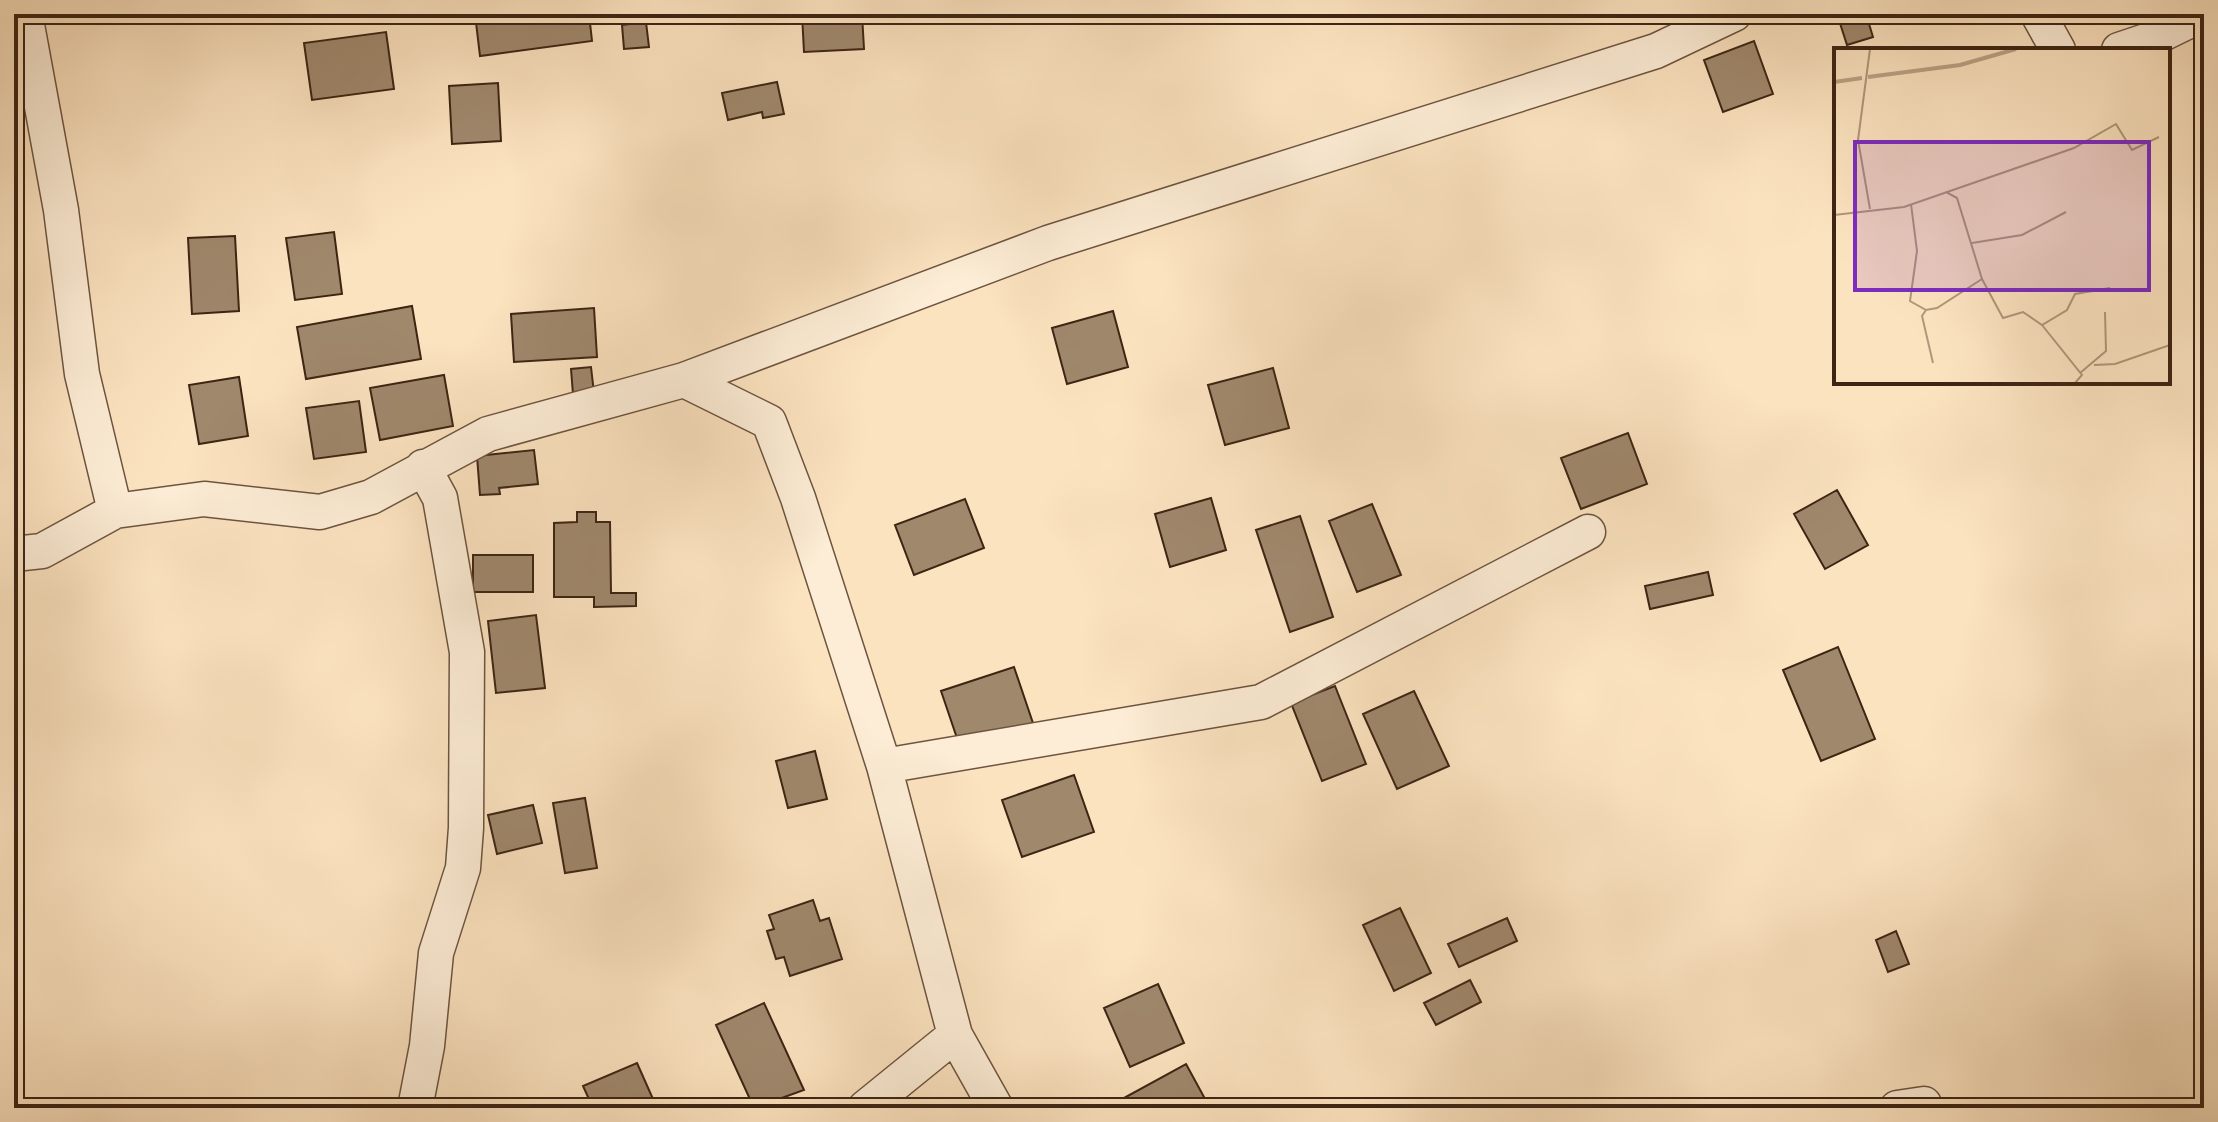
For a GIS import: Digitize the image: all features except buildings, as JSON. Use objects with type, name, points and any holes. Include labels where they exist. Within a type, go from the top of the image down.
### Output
[{"type":"street","points":[[25,14],[61,210],[82,374],[115,511]]},
{"type":"street","points":[[14,554],[42,551],[115,511],[204,499],[320,512],[371,497],[488,434],[684,380],[1048,243],[1656,51],[1734,14]]},
{"type":"street","points":[[2038,14],[2057,48]]},
{"type":"street","points":[[2125,48],[2152,39],[2203,14]]},
{"type":"street","points":[[684,380],[769,422],[798,498],[884,766],[955,1035],[996,1108]]},
{"type":"street","points":[[415,1108],[427,1046],[436,953],[463,868],[466,828],[467,652],[440,498],[423,467]]},
{"type":"street","points":[[884,766],[1261,702],[1588,532]]},
{"type":"street","points":[[865,1108],[955,1035]]}]
